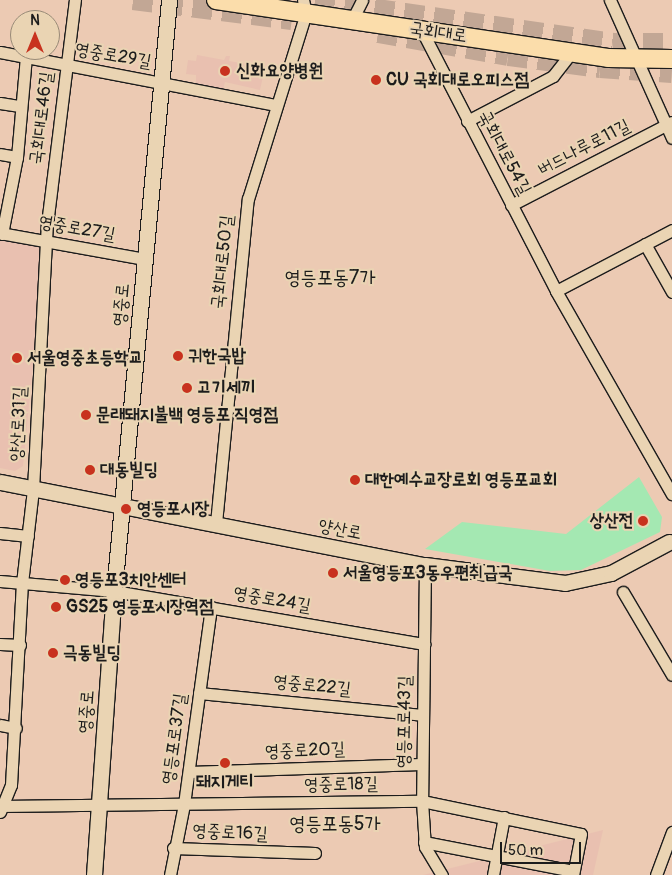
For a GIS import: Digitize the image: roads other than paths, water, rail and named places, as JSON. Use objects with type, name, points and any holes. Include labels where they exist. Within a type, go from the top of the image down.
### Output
[{"type":"main road","name":"영중로","points":[[94,875],[114,591],[169,0]]},
{"type":"main road","name":"국회대로","points":[[216,0],[305,7],[352,20],[571,53],[636,60],[672,59]]},
{"type":"main road","name":"양산로","points":[[0,482],[122,507],[216,522],[425,565],[565,583],[611,572],[670,541]]},
{"type":"street","name":"국회대로46길","points":[[46,241],[75,0]]},
{"type":"street","points":[[352,20],[362,0]]},
{"type":"street","points":[[610,0],[636,60],[669,124],[672,138]]},
{"type":"street","name":"국회대로50길","points":[[216,522],[248,198],[305,7]]},
{"type":"street","name":"국회대로54길","points":[[422,31],[556,291],[672,494]]},
{"type":"street","points":[[467,121],[553,76],[571,53]]},
{"type":"street","name":"영중로27길","points":[[26,60],[20,106],[17,157],[1,233],[145,259]]},
{"type":"street","name":"영중로29길","points":[[41,60],[162,82]]},
{"type":"street","points":[[162,82],[275,105]]},
{"type":"street","points":[[0,103],[20,106]]},
{"type":"street","name":"버드나루로11길","points":[[511,205],[669,124]]},
{"type":"street","points":[[0,154],[17,157]]},
{"type":"street","points":[[556,291],[672,230]]},
{"type":"street","name":"양산로31길","points":[[1,808],[11,785],[16,728],[22,583],[33,489],[46,241]]},
{"type":"street","points":[[645,244],[672,292]]},
{"type":"street","points":[[0,533],[28,536]]},
{"type":"street","name":"영등포로43길","points":[[425,565],[425,644],[421,764],[424,842],[431,861],[442,875]]},
{"type":"street","points":[[0,581],[114,591]]},
{"type":"street","name":"영중로24길","points":[[114,591],[425,644]]},
{"type":"street","points":[[623,592],[672,676]]},
{"type":"street","name":"영등포로37길","points":[[170,875],[173,848],[184,804],[189,772],[211,607]]},
{"type":"street","points":[[0,644],[20,645]]},
{"type":"street","name":"영중로22길","points":[[199,693],[422,715]]},
{"type":"street","points":[[0,725],[16,728]]},
{"type":"street","name":"영중로20길","points":[[189,772],[421,764]]},
{"type":"street","name":"영중로18길","points":[[99,806],[422,801],[580,834],[573,873]]},
{"type":"street","points":[[1,808],[99,806]]},
{"type":"street","points":[[493,875],[504,817]]},
{"type":"street","points":[[656,875],[672,832]]},
{"type":"street","points":[[424,842],[573,873]]},
{"type":"street","name":"영중로16길","points":[[173,848],[315,853]]},
{"type":"tunnel","points":[[133,0],[292,20]]},
{"type":"tunnel","points":[[315,0],[613,43],[672,43]]},
{"type":"tunnel","points":[[378,33],[508,56],[600,68],[672,73]]},
{"type":"place","name":"신화요양병원","points":[[225,71]]},
{"type":"place","name":"CU 국회대로오피스점","points":[[376,80]]},
{"type":"place","name":"귀한국밥","points":[[178,356]]},
{"type":"place","name":"서울영중초등학교","points":[[17,358]]},
{"type":"place","name":"고기세끼","points":[[187,388]]},
{"type":"place","name":"문래돼지불백 영등포 직영점","points":[[86,415]]},
{"type":"place","name":"대동빌딩","points":[[90,470]]},
{"type":"place","name":"대한예수교장로회 영등포교회","points":[[355,480]]},
{"type":"place","name":"영등포시장","points":[[126,509]]},
{"type":"place","name":"상산전","points":[[643,521]]},
{"type":"place","name":"서울영등포3동우편취급국","points":[[333,573]]},
{"type":"place","name":"영등포3치안센터","points":[[65,580]]},
{"type":"place","name":"GS25 영등포시장역점","points":[[56,607]]},
{"type":"place","name":"극동빌딩","points":[[53,653]]},
{"type":"place","name":"돼지게티","points":[[225,763]]},
{"type":"district","name":"영등포동7가","points":[[330,277]]},
{"type":"district","name":"영등포동5가","points":[[335,823]]}]
